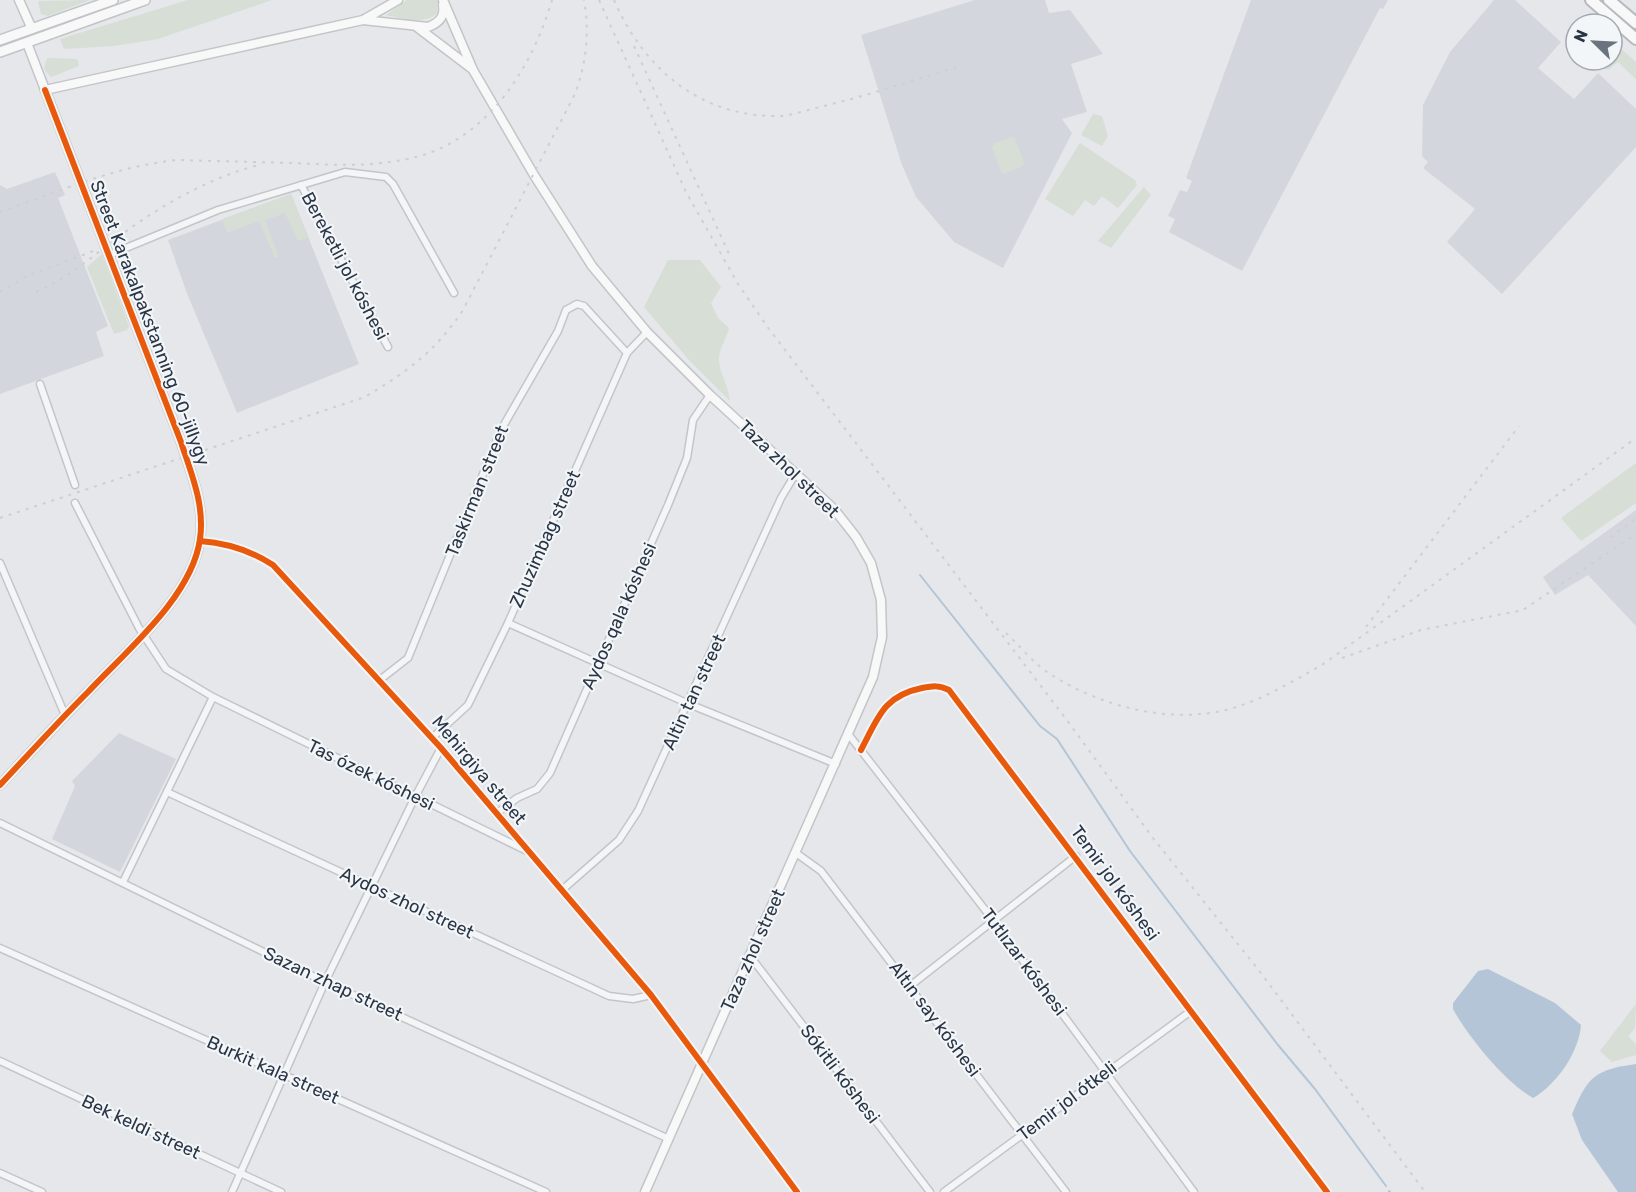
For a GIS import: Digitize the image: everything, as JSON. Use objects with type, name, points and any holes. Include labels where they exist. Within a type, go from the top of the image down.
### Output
[{"type":"highway","points":[[1592,0],[1636,39]]},
{"type":"highway","points":[[1609,0],[1636,23]]},
{"type":"main road","points":[[19,0],[32,29]]},
{"type":"main road","points":[[0,40],[113,0]]},
{"type":"main road","points":[[0,52],[145,0]]},
{"type":"main road","points":[[45,90],[363,20],[398,0]]},
{"type":"main road","points":[[363,20],[416,27],[436,24],[442,17],[443,0]]},
{"type":"main road","name":"Taza zhol street","points":[[443,0],[473,70],[534,174],[592,266],[647,332],[710,395],[834,509],[856,537],[871,563],[881,600],[882,637],[873,676],[849,735],[645,1192]]},
{"type":"main road","points":[[416,27],[444,45],[473,70]]},
{"type":"main road","name":"Street Karakalpakstanning 60-jillygy","points":[[0,785],[179,592],[189,574],[200,541],[201,512],[190,470],[27,43]]},
{"type":"street","points":[[109,255],[218,210],[345,172],[386,177],[393,184],[454,293]]},
{"type":"street","name":"Bereketli jol kóshesi","points":[[301,185],[388,347]]},
{"type":"street","name":"Taskirman street","points":[[381,680],[408,658],[501,430],[558,331],[566,310],[577,304],[584,306],[627,353]]},
{"type":"street","name":"Zhuzimbag street","points":[[432,738],[468,705],[508,623],[627,353],[647,332]]},
{"type":"street","points":[[40,384],[75,485]]},
{"type":"street","name":"Aydos qala kóshesi","points":[[496,814],[517,798],[537,789],[550,773],[669,505],[687,458],[693,420],[710,395]]},
{"type":"street","name":"Altin tan street","points":[[562,890],[619,840],[638,811],[782,498],[796,473]]},
{"type":"street","name":"Tas ózek kóshesi","points":[[75,503],[142,634],[166,669],[213,697],[530,853]]},
{"type":"street","name":"Mehirgiya street","points":[[200,541],[218,542],[255,553],[273,565],[381,680],[651,995],[794,1191]]},
{"type":"street","points":[[0,563],[33,646],[65,715]]},
{"type":"street","points":[[508,623],[689,704],[836,764]]},
{"type":"street","name":"Temir jol kóshesi","points":[[861,750],[877,718],[902,692],[939,685],[950,690],[1328,1192]]},
{"type":"street","points":[[123,882],[213,697]]},
{"type":"street","name":"Tutlızar kóshesi","points":[[849,735],[993,920],[1194,1192]]},
{"type":"street","points":[[232,1192],[370,886],[441,748]]},
{"type":"street","name":"Aydos zhol street","points":[[167,792],[609,996],[633,999],[651,995]]},
{"type":"street","name":"Sazan zhap street","points":[[0,823],[325,982],[669,1139]]},
{"type":"street","name":"Altın say kóshesi","points":[[796,853],[821,871],[1066,1192]]},
{"type":"street","points":[[909,986],[1076,855]]},
{"type":"street","name":"Burkit kala street","points":[[0,948],[546,1192]]},
{"type":"street","name":"Sókitli kóshesi","points":[[750,956],[930,1192]]},
{"type":"street","name":"Temir jol ótkeli","points":[[944,1192],[1106,1071],[1191,1011]]},
{"type":"street","name":"Bek keldi street","points":[[0,1061],[281,1192]]},
{"type":"street","points":[[0,1173],[42,1192]]},
{"type":"shaded area","points":[[90,0],[48,16],[41,14],[38,1]]},
{"type":"shaded area","points":[[188,0],[272,0],[158,39],[114,46],[64,49],[60,39]]},
{"type":"shaded area","points":[[407,0],[438,0],[437,13],[419,20],[386,15]]},
{"type":"shaded area","points":[[975,0],[1045,0],[1049,13],[1070,10],[1103,54],[1071,64],[1087,112],[1062,119],[1072,133],[1003,268],[954,242],[916,197],[902,165],[861,35]]},
{"type":"shaded area","points":[[1251,0],[1388,0],[1383,9],[1380,8],[1242,271],[1169,232],[1175,219],[1168,216],[1180,190],[1187,192],[1192,181],[1186,178]]},
{"type":"shaded area","points":[[1494,0],[1515,0],[1561,42],[1538,68],[1574,99],[1598,73],[1636,109],[1636,147],[1502,294],[1447,242],[1475,209],[1423,168],[1428,162],[1422,156],[1423,105],[1450,52]]},
{"type":"shaded area","points":[[1624,51],[1636,62],[1636,79],[1624,68]]},
{"type":"shaded area","points":[[47,58],[77,59],[79,66],[51,77],[44,69]]},
{"type":"shaded area","points":[[1093,114],[1102,116],[1108,136],[1102,146],[1081,135]]},
{"type":"shaded area","points":[[1011,137],[1015,139],[1024,162],[1023,166],[1004,174],[1001,172],[992,147],[995,143]]},
{"type":"shaded area","points":[[1080,143],[1135,180],[1137,185],[1118,208],[1102,196],[1094,206],[1085,200],[1073,216],[1045,199]]},
{"type":"shaded area","points":[[55,172],[65,195],[58,198],[108,326],[96,332],[104,356],[0,394],[0,185],[7,189]]},
{"type":"shaded area","points":[[1144,187],[1151,195],[1111,248],[1098,241]]},
{"type":"shaded area","points":[[291,194],[359,364],[237,413],[188,296],[168,240]]},
{"type":"shaded area","points":[[291,194],[309,238],[298,241],[285,213],[265,220],[279,257],[275,258],[259,221],[227,233],[222,219]]},
{"type":"shaded area","points":[[102,254],[129,326],[127,330],[114,334],[87,267]]},
{"type":"shaded area","points":[[668,260],[700,260],[721,287],[711,303],[718,318],[729,328],[719,362],[730,401],[689,360],[644,307]]},
{"type":"shaded area","points":[[1636,463],[1636,503],[1581,541],[1561,518]]},
{"type":"shaded area","points":[[1636,510],[1636,626],[1588,575],[1555,595],[1543,577]]},
{"type":"shaded area","points":[[119,733],[176,759],[120,872],[52,839],[75,786],[72,781]]},
{"type":"shaded area","points":[[1636,1004],[1635,1028],[1628,1036],[1636,1044],[1636,1055],[1612,1062],[1600,1051]]},
{"type":"water","points":[[1488,969],[1555,1003],[1581,1025],[1576,1046],[1565,1066],[1542,1092],[1533,1098],[1522,1091],[1488,1058],[1453,1009],[1453,1003],[1478,971]]},
{"type":"water","points":[[1636,1064],[1636,1192],[1618,1192],[1582,1140],[1572,1114],[1583,1091],[1595,1077],[1611,1069]]},
{"type":"waterway","points":[[920,575],[1040,726],[1057,739],[1130,851],[1278,1045],[1315,1089],[1386,1186]]},
{"type":"railway","points":[[0,212],[65,188],[154,163],[177,160],[357,165],[390,162],[423,155],[447,145],[469,131],[489,114],[506,94],[533,49],[552,0]]},
{"type":"railway","points":[[0,518],[365,397],[420,360],[442,338],[463,310],[575,94],[586,48],[587,24],[584,0]]},
{"type":"railway","points":[[599,0],[686,192],[738,284],[769,329],[1066,719],[1153,838],[1257,968],[1425,1192]]},
{"type":"railway","points":[[614,0],[641,48],[679,85],[725,108],[751,114],[780,116],[795,114],[957,67]]},
{"type":"railway","points":[[634,46],[730,256]]},
{"type":"railway","points":[[36,292],[72,272],[142,220],[174,200],[208,183],[259,165]]},
{"type":"railway","points":[[0,292],[27,276],[96,250]]},
{"type":"railway","points":[[1366,627],[1519,426]]},
{"type":"railway","points":[[1006,633],[1050,674],[1090,695],[1112,703],[1135,709],[1181,715],[1204,714],[1239,706],[1276,690],[1322,665],[1636,438]]},
{"type":"railway","points":[[1610,537],[1636,519]]},
{"type":"railway","points":[[1342,658],[1421,630],[1523,610],[1636,534]]},
{"type":"cycle path","points":[[0,785],[138,641],[171,602],[194,561],[201,526],[196,489],[181,442],[45,90]]},
{"type":"cycle path","points":[[200,541],[238,548],[273,565],[441,748],[651,995],[797,1192]]},
{"type":"cycle path","points":[[861,750],[877,718],[898,697],[929,687],[949,690],[1327,1192]]}]
